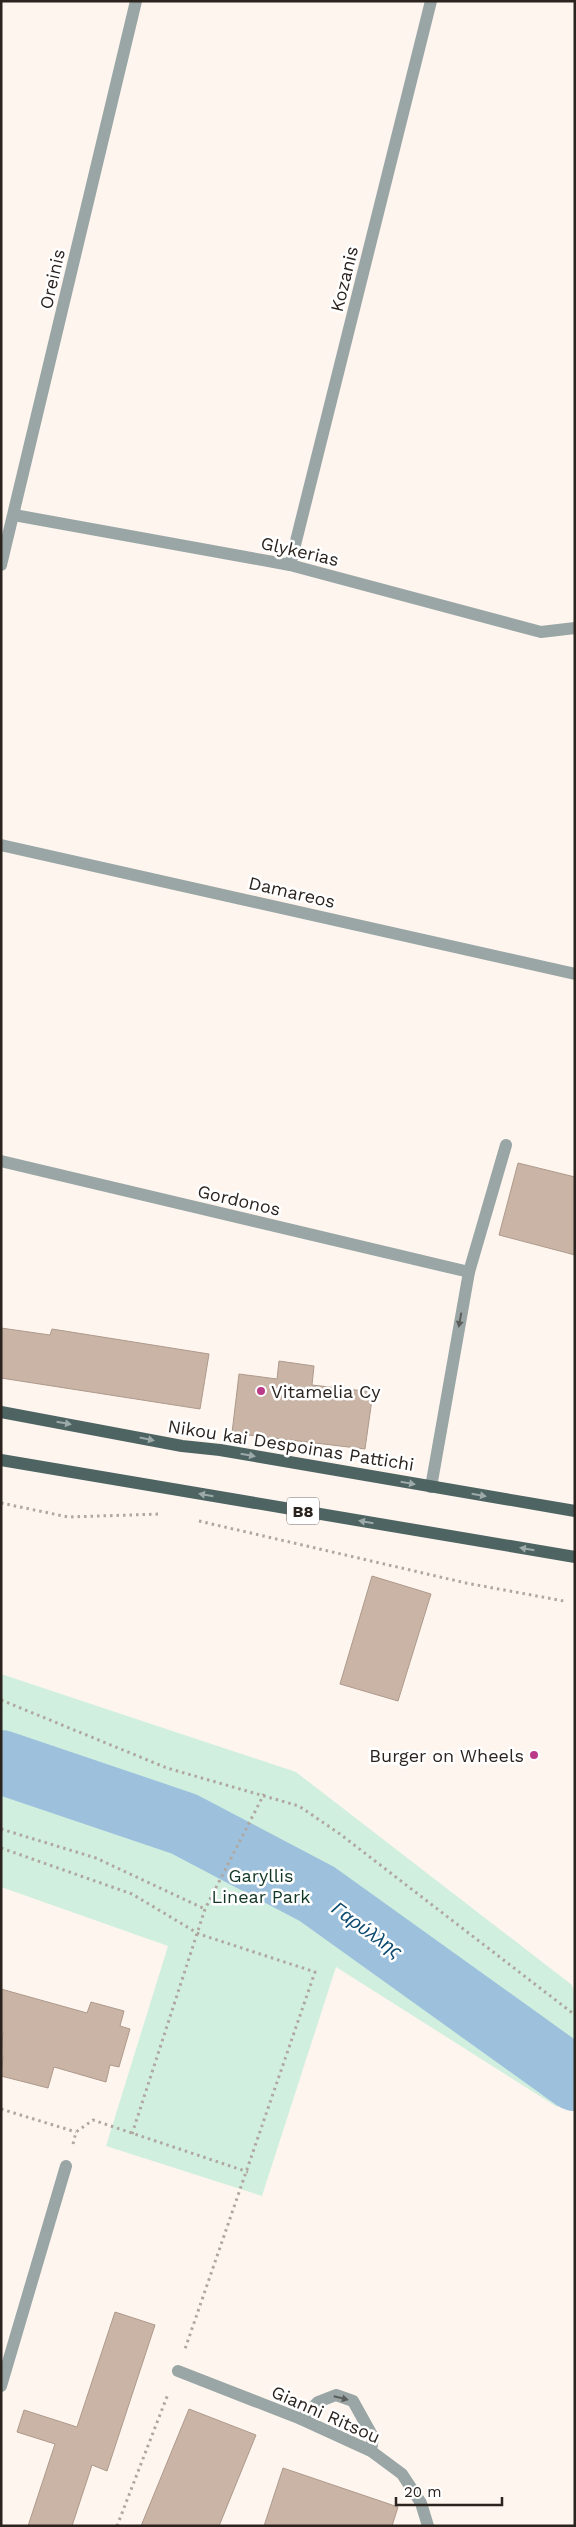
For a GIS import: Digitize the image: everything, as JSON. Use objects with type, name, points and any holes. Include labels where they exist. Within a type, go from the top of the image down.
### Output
[{"type":"main road","name":"Nikou kai Despoinas Pattichi","points":[[1,1412],[182,1446],[220,1450],[575,1511]]},
{"type":"main road","name":"B8","points":[[1,1460],[575,1557]]},
{"type":"street","name":"Oreinis","points":[[1,565],[136,1]]},
{"type":"street","name":"Kozanis","points":[[290,565],[431,1]]},
{"type":"street","name":"Glykerias","points":[[14,515],[290,565],[541,632],[575,628]]},
{"type":"street","name":"Damareos","points":[[1,845],[575,974]]},
{"type":"street","points":[[430,1486],[469,1272],[506,1145]]},
{"type":"street","name":"Gordonos","points":[[1,1161],[469,1272]]},
{"type":"street","points":[[1,2386],[66,2166]]},
{"type":"street","name":"Gianni Ritsou","points":[[178,2371],[302,2419],[371,2451],[402,2474],[420,2503],[428,2526]]},
{"type":"street","points":[[302,2419],[318,2402],[336,2395],[353,2401],[373,2438],[371,2451]]},
{"type":"path","points":[[1,1503],[68,1517],[168,1514]]},
{"type":"path","points":[[196,1520],[466,1583],[564,1601]]},
{"type":"path","points":[[1,1700],[167,1768],[264,1794],[299,1806],[340,1834],[575,2015]]},
{"type":"path","points":[[132,2134],[199,1934],[205,1909],[264,1794]]},
{"type":"path","points":[[1,1829],[96,1858],[205,1909]]},
{"type":"path","points":[[1,1848],[132,1894],[199,1934],[315,1972],[248,2172],[178,2371],[117,2526]]},
{"type":"path","points":[[1,2109],[76,2132]]},
{"type":"path","points":[[66,2166],[76,2132],[93,2120],[248,2172]]},
{"type":"green space","name":"Garyllis Linear Park","points":[[1,1674],[296,1772],[572,1985],[575,1996],[575,2090],[557,2107],[336,1967],[262,2196],[106,2146],[168,1946],[1,1887]]},
{"type":"building","points":[[518,1163],[575,1177],[575,1255],[499,1235]]},
{"type":"building","points":[[1,1328],[50,1335],[52,1329],[209,1354],[200,1409],[1,1378]]},
{"type":"building","points":[[279,1361],[314,1366],[312,1385],[373,1392],[365,1449],[232,1433],[239,1374],[277,1379]]},
{"type":"building","points":[[372,1576],[431,1594],[398,1701],[340,1684]]},
{"type":"building","points":[[1,1989],[87,2013],[91,2002],[124,2011],[120,2026],[130,2029],[119,2067],[110,2065],[106,2082],[54,2067],[48,2088],[1,2076],[3,2032],[1,2032]]},
{"type":"building","points":[[115,2312],[155,2325],[107,2471],[92,2465],[72,2526],[28,2526],[55,2444],[17,2432],[24,2410],[77,2427]]},
{"type":"building","points":[[189,2409],[256,2435],[219,2526],[141,2526]]},
{"type":"building","points":[[283,2468],[398,2507],[392,2526],[264,2526]]},
{"type":"waterway","name":"Γαρύλλης","points":[[1,1762],[184,1824],[317,1894],[575,2079]]},
{"type":"place","name":"Vitamelia Cy","points":[[261,1391]]},
{"type":"place","name":"Burger on Wheels","points":[[534,1755]]}]
